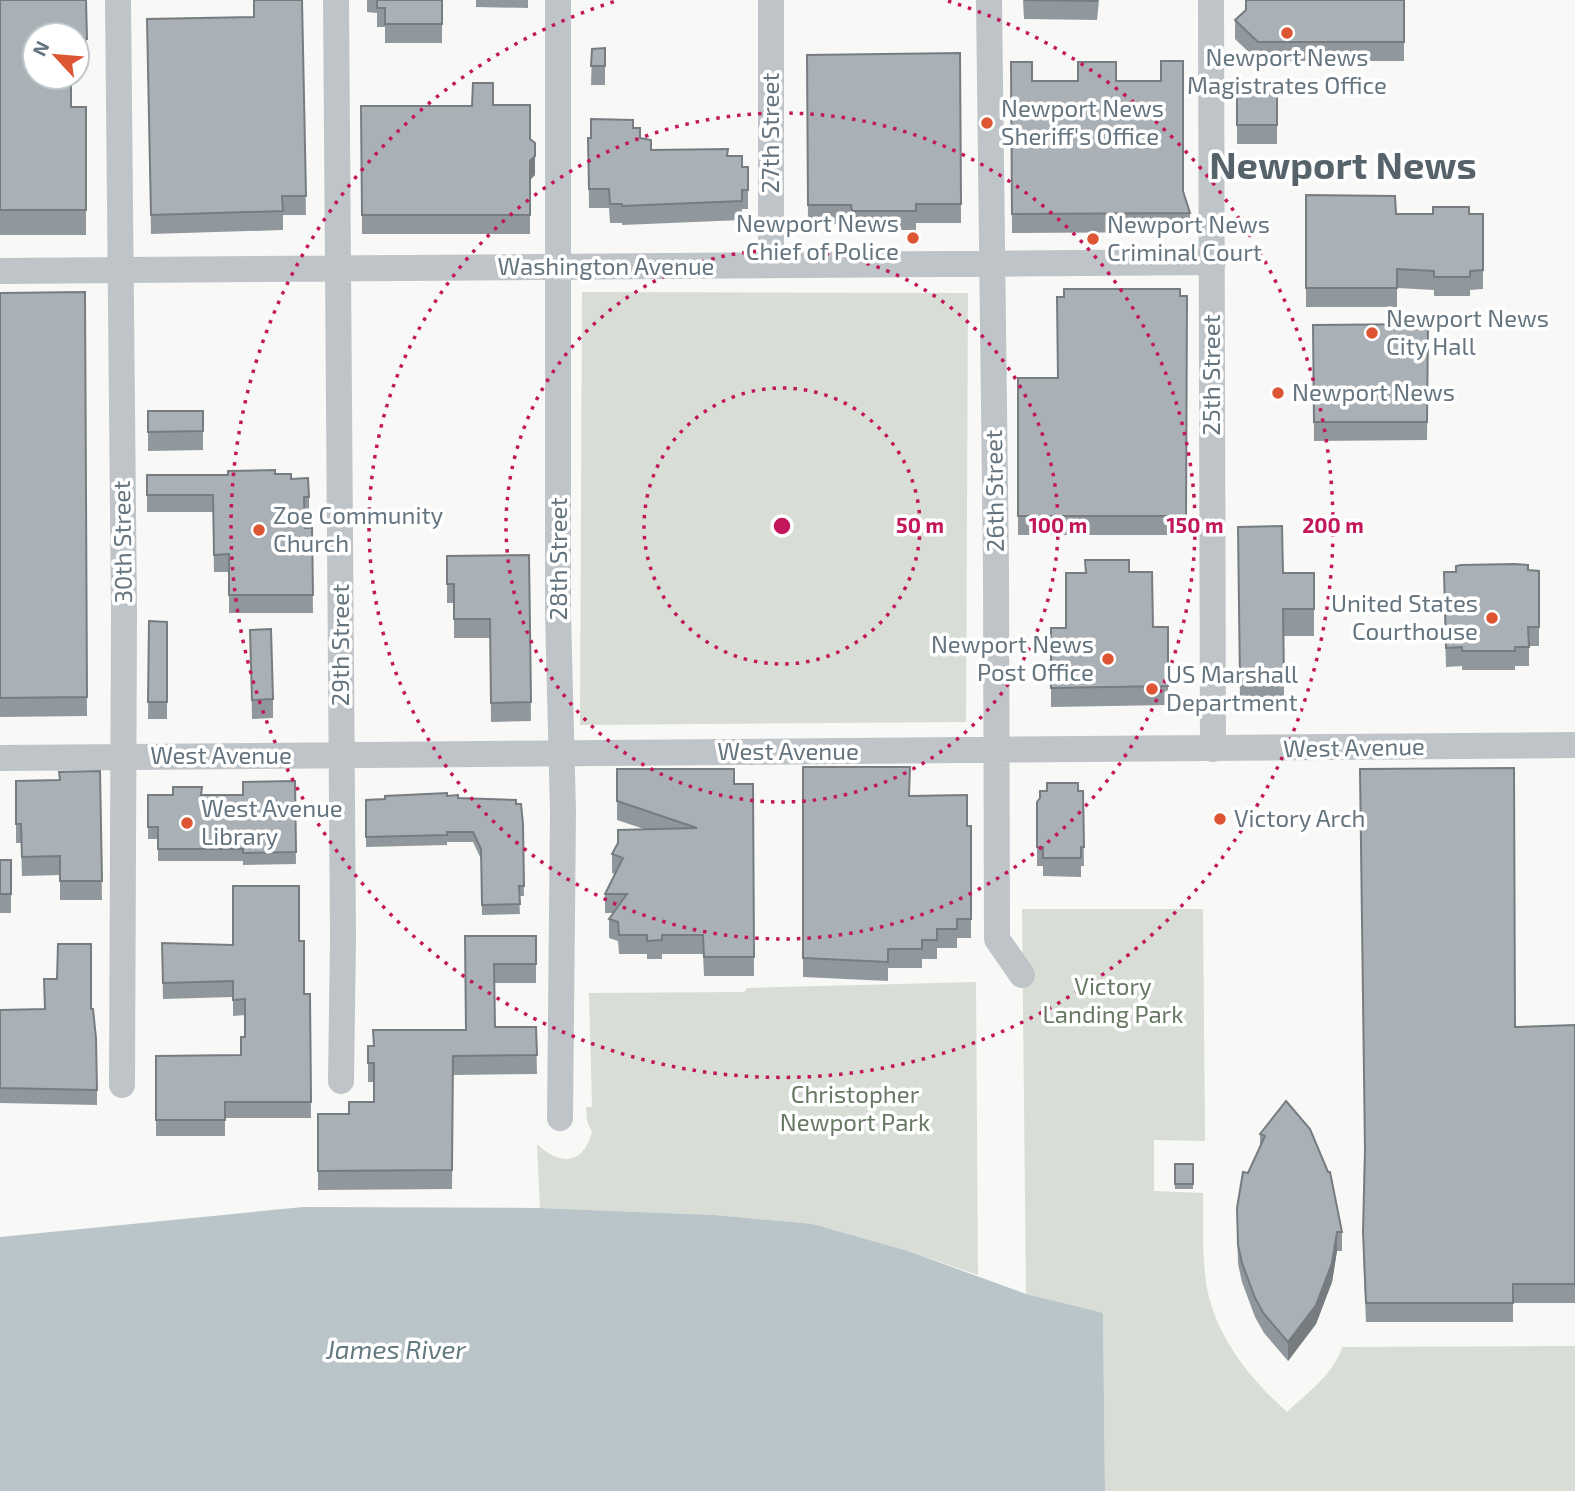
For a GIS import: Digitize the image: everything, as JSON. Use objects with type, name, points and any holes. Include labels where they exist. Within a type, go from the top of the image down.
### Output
[{"type":"street","name":"30th Street","points":[[118,0],[123,757],[122,1085]]},
{"type":"street","name":"29th Street","points":[[336,0],[342,755],[341,1081]]},
{"type":"street","name":"28th Street","points":[[558,0],[560,1118]]},
{"type":"street","name":"27th Street","points":[[771,0],[771,265]]},
{"type":"street","name":"26th Street","points":[[989,0],[997,939],[1022,975]]},
{"type":"street","name":"25th Street","points":[[1211,0],[1213,749]]},
{"type":"street","name":"Washington Avenue","points":[[0,271],[1213,262]]},
{"type":"street","name":"West Avenue","points":[[0,758],[1213,749],[1570,742]]},
{"type":"green space","points":[[582,292],[968,293],[966,722],[580,725]]},
{"type":"green space","name":"Victory Landing Park","points":[[1022,909],[1203,909],[1205,1141],[1154,1140],[1154,1191],[1203,1193],[1205,1274],[1214,1314],[1233,1350],[1272,1398],[1287,1412],[1333,1366],[1342,1347],[1575,1346],[1575,1491],[1105,1491],[1103,1314],[1026,1294]]},
{"type":"green space","name":"Christopher Newport Park","points":[[976,982],[978,1275],[908,1251],[813,1224],[714,1215],[540,1208],[537,1144],[554,1156],[570,1159],[583,1151],[592,1132],[587,1121],[586,1107],[592,1107],[589,993],[744,992],[747,988]]},
{"type":"water","name":"James River","points":[[303,1207],[540,1208],[714,1215],[813,1224],[908,1251],[1026,1294],[1103,1313],[1105,1491],[0,1491],[0,1237]]},
{"type":"building","points":[[0,0],[86,0],[87,21],[21,21],[21,91],[71,91],[71,107],[86,107],[86,210],[0,210]]},
{"type":"building","points":[[254,0],[302,0],[306,196],[282,196],[283,211],[151,215],[147,19],[254,17]]},
{"type":"building","points":[[377,0],[442,0],[442,24],[385,24],[385,8],[377,8]]},
{"type":"building","points":[[1024,0],[1097,0],[1097,1]]},
{"type":"building","name":"Newport News Magistrates Office","points":[[1246,0],[1404,0],[1404,42],[1258,42],[1235,20],[1246,10]]},
{"type":"building","points":[[605,48],[605,66],[591,66],[592,49]]},
{"type":"building","points":[[960,53],[961,204],[916,204],[916,211],[852,211],[851,205],[808,205],[807,55]]},
{"type":"building","points":[[1161,61],[1183,61],[1183,191],[1190,213],[1012,214],[1011,62],[1032,62],[1032,81],[1078,81],[1078,62],[1116,62],[1116,81],[1161,81]]},
{"type":"building","points":[[473,83],[493,83],[493,105],[530,105],[530,139],[535,143],[535,156],[530,161],[530,215],[362,215],[361,106],[472,106]]},
{"type":"building","points":[[1237,92],[1277,92],[1277,125],[1237,125]]},
{"type":"building","points":[[591,119],[633,120],[633,128],[640,128],[640,138],[651,140],[651,150],[728,149],[727,156],[742,156],[742,167],[748,167],[748,190],[742,190],[742,201],[622,206],[610,204],[609,189],[589,189],[588,138],[591,138]]},
{"type":"building","points":[[1306,195],[1395,196],[1396,214],[1433,214],[1433,207],[1469,207],[1469,214],[1483,214],[1483,270],[1470,271],[1470,277],[1434,277],[1434,271],[1397,269],[1397,288],[1306,288]]},
{"type":"building","points":[[1064,289],[1180,289],[1180,296],[1187,296],[1186,516],[1018,516],[1018,378],[1058,378],[1057,297],[1064,297]]},
{"type":"building","points":[[85,292],[87,697],[0,698],[0,293]]},
{"type":"building","points":[[1428,324],[1427,422],[1314,422],[1313,325]]},
{"type":"building","points":[[148,411],[203,411],[203,431],[148,432]]},
{"type":"building","points":[[275,470],[275,474],[291,474],[291,479],[308,478],[309,497],[304,497],[305,528],[312,528],[313,595],[229,595],[229,554],[214,555],[213,495],[147,495],[147,475],[228,475],[228,471]]},
{"type":"building","points":[[1282,526],[1283,573],[1314,573],[1314,609],[1283,609],[1284,680],[1240,681],[1238,527]]},
{"type":"building","points":[[529,555],[531,702],[491,703],[490,619],[454,619],[454,584],[447,584],[447,556]]},
{"type":"building","points":[[1085,560],[1129,560],[1129,572],[1152,572],[1153,627],[1168,627],[1168,686],[1051,688],[1051,628],[1066,628],[1066,573],[1086,573]]},
{"type":"building","name":"United States Courthouse","points":[[1461,565],[1528,565],[1528,570],[1539,571],[1539,627],[1528,627],[1529,647],[1515,647],[1515,651],[1462,651],[1462,647],[1446,648],[1444,572],[1456,572],[1456,566]]},
{"type":"building","points":[[149,621],[167,622],[167,702],[148,702]]},
{"type":"building","points":[[271,629],[273,699],[252,700],[250,630]]},
{"type":"building","points":[[803,767],[910,767],[909,796],[967,795],[967,826],[971,826],[971,919],[957,919],[957,929],[937,929],[937,940],[922,940],[922,949],[888,949],[888,962],[803,958]]},
{"type":"building","points":[[1514,768],[1515,1027],[1575,1025],[1575,1284],[1513,1284],[1513,1303],[1366,1303],[1363,1232],[1365,1150],[1360,769]]},
{"type":"building","points":[[617,769],[734,769],[734,784],[753,784],[754,957],[704,957],[703,935],[662,935],[662,940],[647,941],[647,935],[619,935],[618,922],[609,919],[627,894],[605,894],[623,858],[612,854],[618,843],[618,830],[697,828],[617,801]]},
{"type":"building","points":[[100,771],[102,881],[60,881],[60,856],[22,857],[21,824],[16,824],[16,781],[60,780],[59,772]]},
{"type":"building","points":[[295,781],[296,852],[243,853],[243,849],[158,849],[158,827],[148,827],[148,795],[173,795],[173,787],[202,787],[201,795],[243,795],[243,782]]},
{"type":"building","points":[[1047,783],[1078,783],[1078,791],[1083,791],[1084,847],[1081,847],[1081,858],[1043,858],[1043,847],[1037,847],[1037,802],[1040,791],[1047,791]]},
{"type":"building","points":[[447,793],[447,796],[458,795],[458,798],[516,800],[516,804],[521,804],[524,886],[519,886],[520,904],[482,905],[481,849],[473,832],[366,837],[366,800],[385,799],[385,796]]},
{"type":"building","points":[[0,860],[11,860],[11,894],[0,894]]},
{"type":"building","points":[[233,886],[299,886],[299,941],[304,941],[304,994],[310,994],[311,1102],[225,1102],[225,1120],[156,1120],[156,1056],[241,1055],[241,1037],[245,1037],[245,999],[233,1000],[233,981],[163,983],[162,943],[233,945]]},
{"type":"building","points":[[465,936],[536,936],[536,964],[494,964],[495,1027],[536,1027],[537,1055],[453,1056],[452,1170],[318,1171],[318,1114],[349,1114],[349,1102],[374,1102],[374,1063],[368,1063],[368,1046],[374,1046],[373,1030],[466,1030]]},
{"type":"building","points":[[58,944],[91,944],[91,1009],[96,1038],[97,1090],[0,1088],[0,1010],[45,1009],[44,979],[57,979]]},
{"type":"building","points":[[1286,1101],[1310,1129],[1330,1172],[1342,1232],[1337,1232],[1332,1263],[1316,1305],[1288,1342],[1264,1314],[1255,1298],[1238,1245],[1237,1208],[1243,1172],[1248,1173],[1265,1136],[1260,1134]]},
{"type":"building","points":[[1175,1164],[1193,1164],[1193,1184],[1175,1184]]},
{"type":"place","name":"Newport News Magistrates Office","points":[[1287,33]]},
{"type":"place","name":"Newport News Sheriff's Office","points":[[987,123]]},
{"type":"place","name":"Newport News Chief of Police","points":[[913,238]]},
{"type":"place","name":"Newport News Criminal Court","points":[[1093,239]]},
{"type":"place","name":"Newport News City Hall","points":[[1372,333]]},
{"type":"place","name":"Newport News","points":[[1278,393]]},
{"type":"place","name":"Zoe Community Church","points":[[259,530]]},
{"type":"place","name":"United States Courthouse","points":[[1492,618]]},
{"type":"place","name":"Newport News Post Office","points":[[1108,659]]},
{"type":"place","name":"US Marshall Department","points":[[1152,689]]},
{"type":"place","name":"Victory Arch","points":[[1220,819]]},
{"type":"place","name":"West Avenue Library","points":[[187,823]]},
{"type":"district","name":"Newport News","points":[[1343,166]]}]
